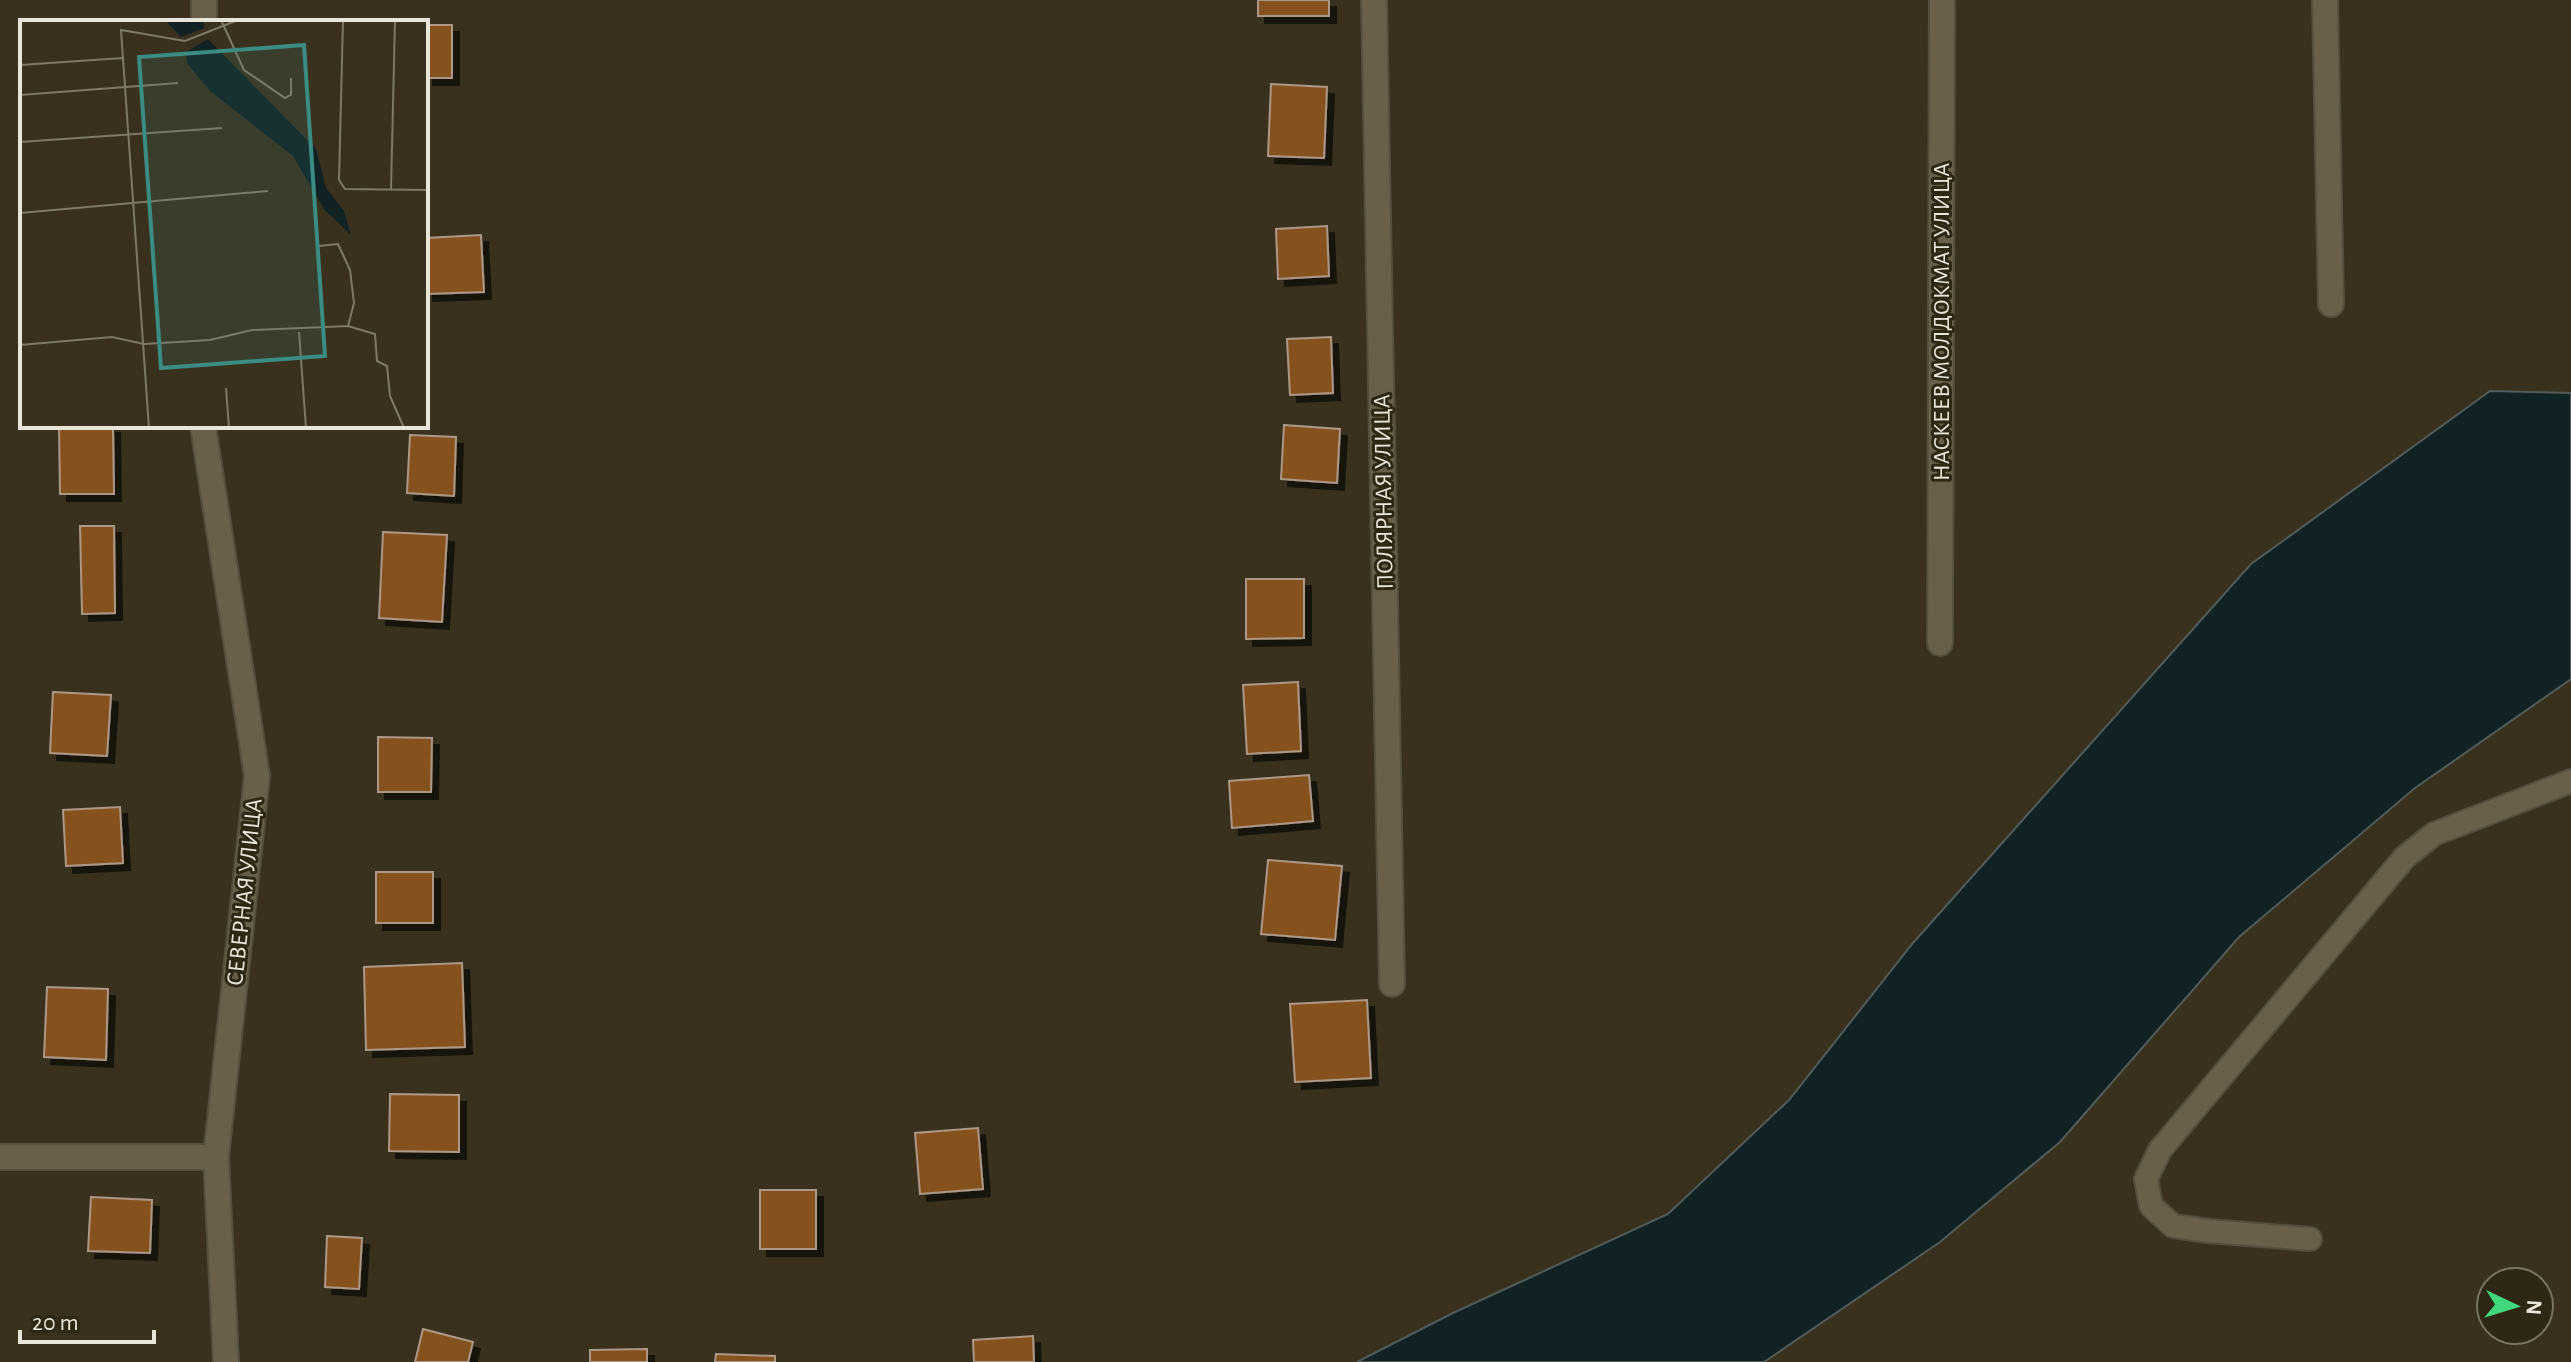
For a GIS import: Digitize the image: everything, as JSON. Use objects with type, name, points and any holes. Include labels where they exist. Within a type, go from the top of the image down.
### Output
[{"type":"street","name":"ПОЛЯРНАЯ УЛИЦА","points":[[1374,0],[1392,984]]},
{"type":"street","name":"НАСКЕЕВ МОЛДОКМАТ УЛИЦА","points":[[1940,643],[1942,0]]},
{"type":"street","points":[[2325,0],[2331,304]]},
{"type":"street","name":"СЕВЕРНАЯ УЛИЦА","points":[[203,428],[257,776],[216,1157],[226,1362]]},
{"type":"street","points":[[0,1157],[216,1157]]},
{"type":"lane","points":[[2310,1239],[2173,1226],[2151,1206],[2146,1179],[2160,1150],[2405,857],[2434,834],[2571,781]]},
{"type":"shaded area","points":[[2490,391],[2571,393],[2571,679],[2415,788],[2239,937],[2060,1142],[1940,1242],[1764,1362],[1357,1362],[1453,1313],[1668,1214],[1789,1100],[1913,943],[2251,564]]},
{"type":"building","points":[[1258,0],[1329,0],[1329,16],[1258,16]]},
{"type":"building","points":[[428,25],[452,25],[452,78],[428,78]]},
{"type":"building","points":[[1271,84],[1327,87],[1324,158],[1268,156]]},
{"type":"building","points":[[1327,226],[1329,276],[1278,279],[1276,229]]},
{"type":"building","points":[[481,235],[484,292],[428,294],[428,238]]},
{"type":"building","points":[[1331,337],[1333,393],[1290,395],[1287,339]]},
{"type":"building","points":[[1284,425],[1340,429],[1337,483],[1281,479]]},
{"type":"building","points":[[59,428],[113,428],[114,494],[60,494]]},
{"type":"building","points":[[410,435],[456,437],[454,496],[407,493]]},
{"type":"building","points":[[80,526],[114,526],[115,613],[82,614]]},
{"type":"building","points":[[383,532],[447,535],[442,622],[379,618]]},
{"type":"building","points":[[1246,579],[1304,579],[1304,638],[1246,639]]},
{"type":"building","points":[[1298,682],[1301,751],[1247,754],[1243,685]]},
{"type":"building","points":[[53,692],[111,695],[107,756],[50,753]]},
{"type":"building","points":[[378,737],[432,738],[431,792],[378,792]]},
{"type":"building","points":[[1309,775],[1313,821],[1232,828],[1229,781]]},
{"type":"building","points":[[120,807],[123,863],[66,866],[63,810]]},
{"type":"building","points":[[1268,860],[1342,866],[1335,940],[1261,934]]},
{"type":"building","points":[[376,872],[433,872],[433,923],[376,923]]},
{"type":"building","points":[[462,963],[465,1047],[366,1050],[364,967]]},
{"type":"building","points":[[47,987],[108,989],[106,1060],[44,1057]]},
{"type":"building","points":[[1367,1000],[1371,1078],[1295,1082],[1290,1004]]},
{"type":"building","points":[[390,1094],[459,1095],[459,1152],[389,1151]]},
{"type":"building","points":[[978,1128],[983,1189],[920,1194],[915,1133]]},
{"type":"building","points":[[760,1190],[816,1190],[816,1249],[760,1249]]},
{"type":"building","points":[[91,1197],[152,1200],[150,1253],[88,1251]]},
{"type":"building","points":[[327,1236],[362,1238],[359,1289],[325,1287]]},
{"type":"building","points":[[423,1329],[473,1342],[468,1362],[415,1362]]},
{"type":"building","points":[[1033,1336],[1034,1362],[974,1362],[973,1340]]},
{"type":"building","points":[[647,1349],[647,1362],[590,1362],[590,1350]]},
{"type":"building","points":[[716,1354],[775,1356],[775,1362],[715,1362]]}]
